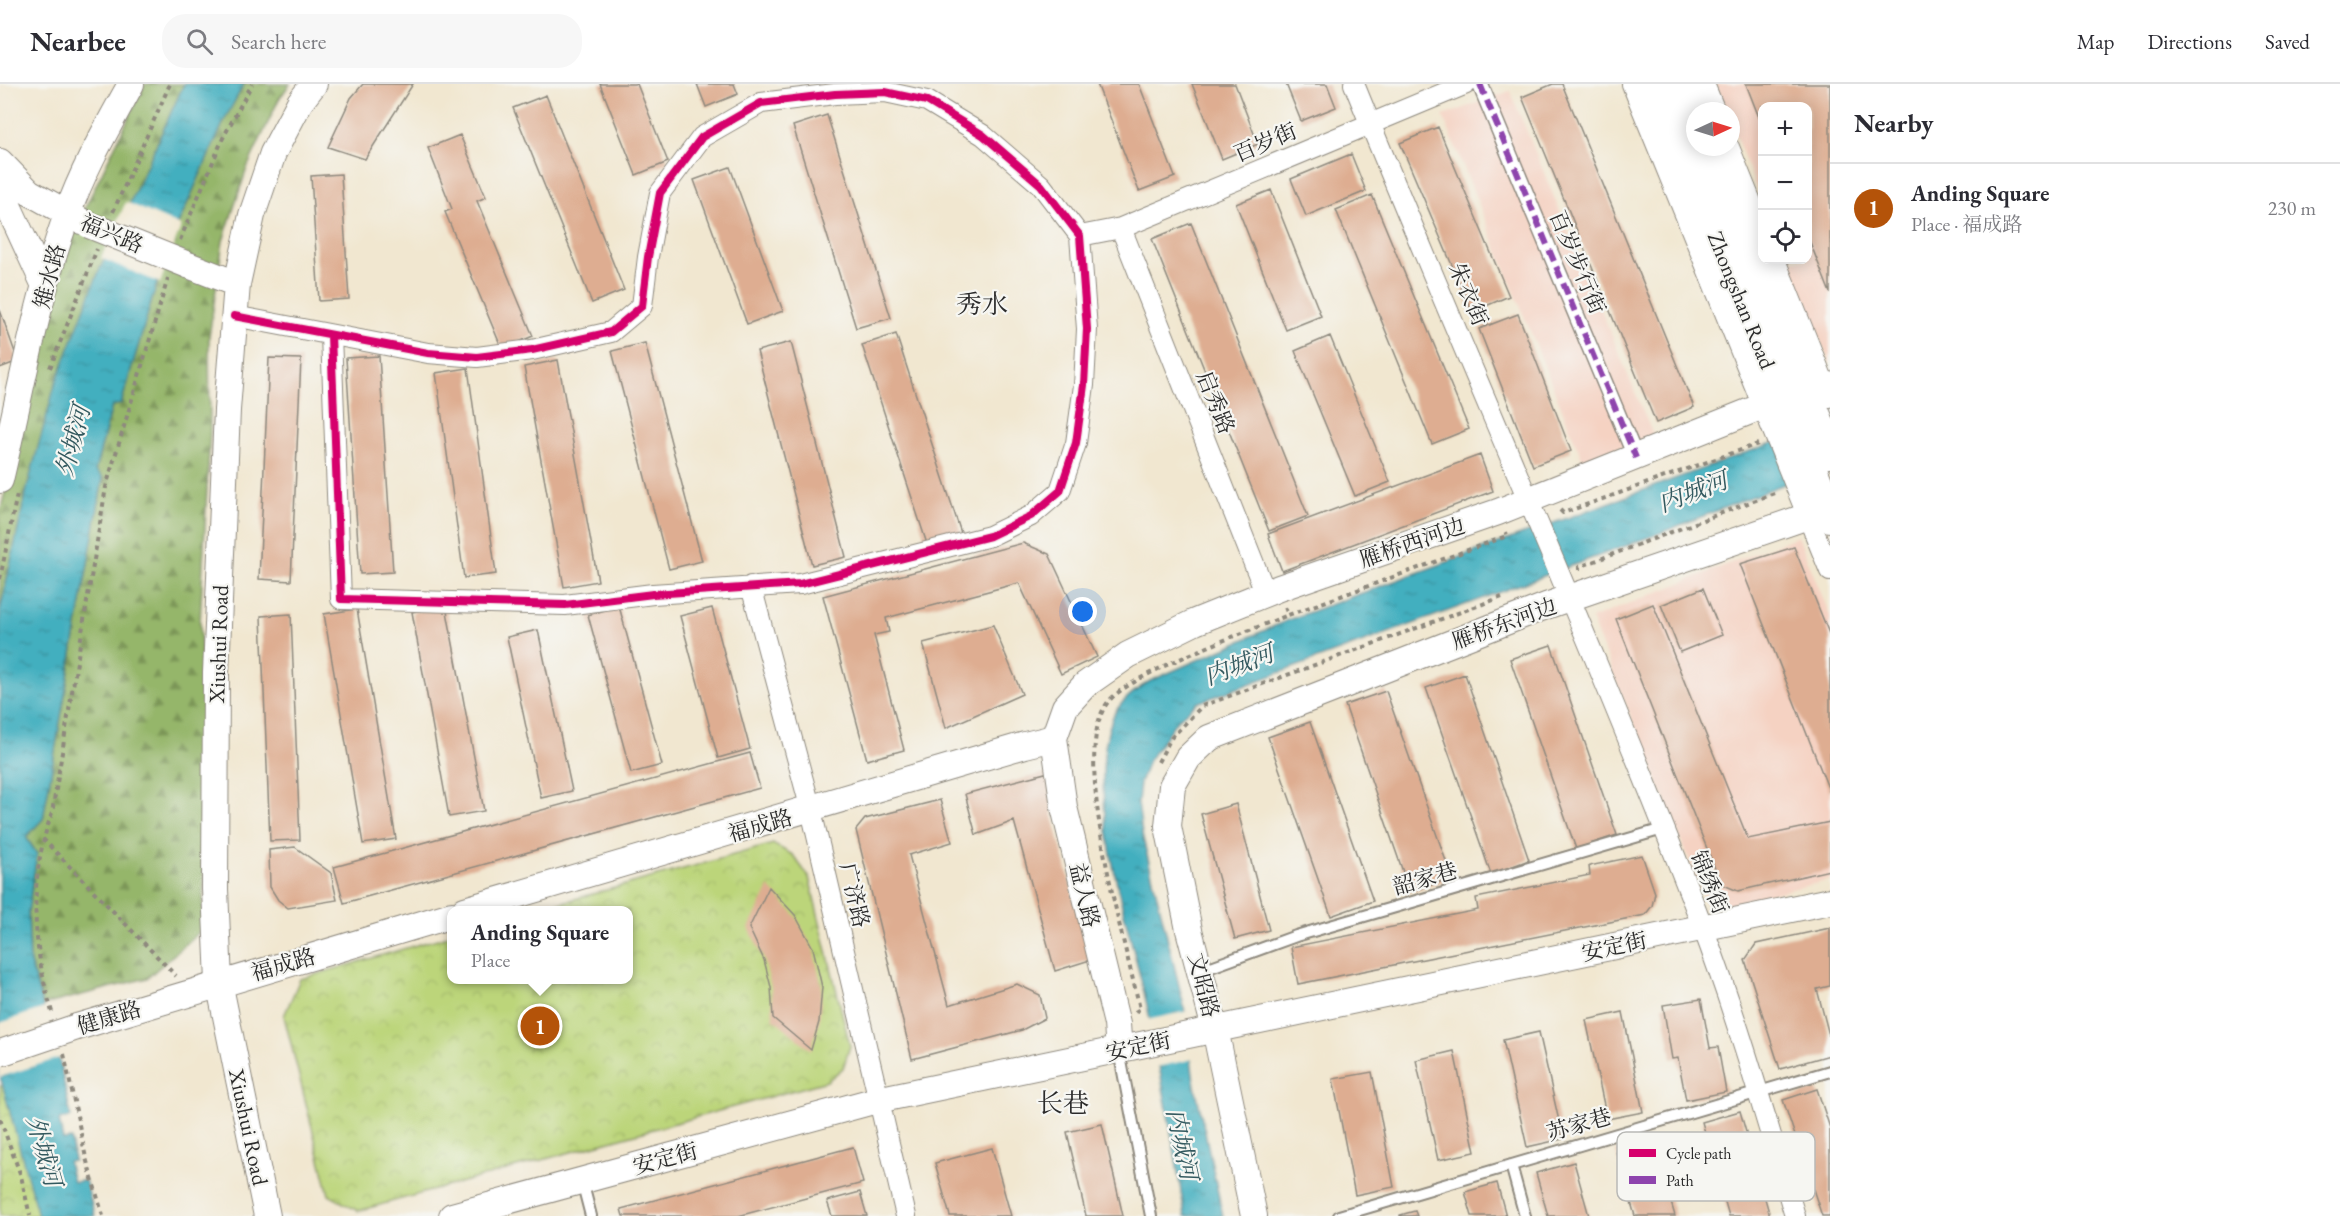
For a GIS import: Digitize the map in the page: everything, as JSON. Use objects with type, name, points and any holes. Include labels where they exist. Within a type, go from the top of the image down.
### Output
[{"type":"main road","name":"Zhongshan Road","points":[[1653,84],[1797,406],[1830,452]]},
{"type":"main road","points":[[1677,84],[1686,106]]},
{"type":"main road","name":"Zhongshan Road","points":[[1706,156],[1797,406],[1815,506]]},
{"type":"street","name":"雉水路","points":[[9,486],[45,286],[92,223],[97,146],[131,84]]},
{"type":"street","name":"Xiushui Road","points":[[267,1216],[219,982],[215,889],[216,684],[237,284],[252,215],[273,153],[300,102],[314,84]]},
{"type":"street","name":"朱衣街","points":[[1354,84],[1537,506],[1560,574]]},
{"type":"street","name":"百岁街","points":[[1080,236],[1121,228],[1466,84]]},
{"type":"street","name":"百岁步行街","points":[[1480,84],[1636,458]]},
{"type":"street","points":[[1632,84],[1797,406]]},
{"type":"street","points":[[1704,84],[1711,102]]},
{"type":"street","points":[[234,316],[428,353],[477,357],[532,350],[610,332],[642,306],[660,193],[702,137],[761,103],[835,94],[885,92],[927,101],[983,135],[1041,185],[1080,236],[1087,329],[1084,385],[1077,443],[1060,491],[1031,516],[990,536],[800,584],[751,586],[565,605],[341,599],[331,335]]},
{"type":"street","points":[[1733,156],[1758,219]]},
{"type":"street","name":"福兴路","points":[[0,162],[29,192],[178,263],[237,284]]},
{"type":"street","points":[[0,174],[5,199],[45,286]]},
{"type":"street","name":"启秀路","points":[[1121,228],[1266,594]]},
{"type":"street","points":[[1776,264],[1797,406]]},
{"type":"street","name":"雁桥西河边","points":[[1054,738],[1065,706],[1085,685],[1128,655],[1195,622],[1266,594],[1537,506],[1636,458],[1797,406]]},
{"type":"street","points":[[1815,506],[1830,572]]},
{"type":"street","name":"雁桥东河边","points":[[1188,758],[1209,738],[1546,606],[1577,597],[1815,506]]},
{"type":"street","name":"锦绣街","points":[[1560,574],[1577,597],[1662,829],[1702,927],[1770,1132]]},
{"type":"street","name":"广济路","points":[[751,586],[812,810],[877,1100],[906,1216]]},
{"type":"street","name":"福成路","points":[[479,906],[1054,738]]},
{"type":"street","name":"益人路","points":[[1054,738],[1064,807],[1124,1050]]},
{"type":"street","name":"文昭路","points":[[1188,758],[1172,786],[1168,826],[1200,971],[1208,1031],[1254,1216]]},
{"type":"street","name":"安定街","points":[[452,1216],[877,1100],[1830,901]]},
{"type":"street","name":"福成路","points":[[219,982],[447,916]]},
{"type":"street","name":"健康路","points":[[0,1053],[70,1036],[219,982]]},
{"type":"street","name":"锦绣街","points":[[1791,1201],[1795,1216]]},
{"type":"lane","name":"韶家巷","points":[[1200,971],[1296,936],[1662,829]]},
{"type":"lane","points":[[1124,1050],[1151,1216]]},
{"type":"lane","name":"苏家巷","points":[[1624,1132],[1830,1071]]},
{"type":"lane","name":"苏家巷","points":[[1339,1216],[1617,1134]]},
{"type":"lane","points":[[1510,1165],[1525,1216]]},
{"type":"lane","points":[[582,1180],[591,1216]]},
{"type":"path","points":[[48,373],[92,223],[170,84]]},
{"type":"path","points":[[53,1014],[40,971],[34,926],[42,838],[51,813],[106,487],[124,421],[178,263],[224,138],[252,84]]},
{"type":"path","points":[[1537,506],[1563,513],[1797,406]]},
{"type":"path","points":[[0,579],[9,486]]},
{"type":"path","points":[[1577,597],[1579,567],[1815,506]]},
{"type":"path","points":[[1155,768],[1171,738],[1202,706],[1508,595]]},
{"type":"path","points":[[1117,1024],[1140,1009],[1099,828],[1093,748],[1099,719],[1108,702],[1146,675],[1288,615]]},
{"type":"path","points":[[42,838],[191,991]]},
{"type":"path","points":[[70,1036],[86,1158],[103,1216]]},
{"type":"path","points":[[0,1119],[21,1176],[30,1216]]},
{"type":"shaded area","points":[[1715,84],[1830,84],[1830,364],[1788,264],[1812,264],[1812,102],[1758,102],[1758,192],[1740,147],[1740,102],[1722,102]]},
{"type":"shaded area","points":[[1510,91],[1653,435],[1583,461],[1443,116]]},
{"type":"shaded area","points":[[1798,536],[1830,616],[1830,880],[1709,909],[1591,619]]},
{"type":"green space","points":[[145,84],[184,84],[99,271],[28,484],[0,611],[0,512],[66,247]]},
{"type":"green space","points":[[244,84],[290,84],[279,99],[247,168],[223,241],[209,337],[210,430],[200,623],[205,746],[203,929],[147,978],[43,1005],[30,963],[28,912],[37,854],[26,837],[43,819],[103,478],[95,472],[112,406],[121,404],[167,249],[225,119]]},
{"type":"green space","points":[[773,844],[793,855],[809,877],[850,1046],[843,1068],[827,1081],[358,1211],[329,1195],[284,1016],[300,979],[447,936],[447,984],[633,984],[633,906],[549,906]]},
{"type":"green space","points":[[0,1086],[4,1086],[38,1216],[0,1216]]},
{"type":"water","name":"外城河","points":[[184,84],[244,84],[225,119],[167,249],[121,404],[112,406],[95,471],[103,478],[43,819],[26,837],[37,854],[28,912],[30,963],[60,1063],[71,1117],[59,1120],[63,1140],[71,1139],[74,1161],[68,1162],[73,1182],[85,1180],[95,1216],[38,1216],[0,1076],[0,611],[28,484],[55,385],[99,271]]},
{"type":"water","name":"内城河","points":[[1830,422],[1830,466],[1650,537],[1197,703],[1177,720],[1149,760],[1140,782],[1138,802],[1142,834],[1184,1006],[1194,1081],[1223,1216],[1185,1216],[1148,1010],[1121,903],[1106,824],[1103,786],[1105,751],[1112,719],[1118,707],[1133,692],[1150,681],[1288,620]]},
{"type":"pier","points":[[126,202],[181,226],[160,283],[101,258]]},
{"type":"pier","points":[[47,1007],[62,1057],[0,1077],[0,1023]]},
{"type":"pier","points":[[1188,1011],[1194,1059],[1156,1067],[1147,1020]]},
{"type":"building","points":[[363,84],[413,84],[365,159],[328,147],[351,98]]},
{"type":"building","points":[[600,84],[637,84],[668,162],[636,175]]},
{"type":"building","points":[[697,84],[734,84],[738,94],[706,107]]},
{"type":"building","points":[[1097,84],[1139,84],[1175,177],[1139,191]]},
{"type":"building","points":[[1192,84],[1235,84],[1258,144],[1222,159]]},
{"type":"building","points":[[1286,84],[1327,84],[1336,107],[1301,121]]},
{"type":"building","points":[[1553,84],[1562,84],[1694,407],[1656,423],[1522,97]]},
{"type":"building","points":[[1746,84],[1830,84],[1830,293],[1812,247],[1812,102],[1758,102],[1758,115]]},
{"type":"building","points":[[546,95],[624,290],[592,303],[513,108]]},
{"type":"building","points":[[827,115],[891,318],[856,328],[793,126]]},
{"type":"building","points":[[1438,127],[1509,296],[1472,312],[1400,143]]},
{"type":"building","points":[[460,135],[486,197],[477,201],[533,336],[502,349],[445,212],[452,209],[428,148]]},
{"type":"building","points":[[1351,154],[1366,191],[1306,216],[1291,179]]},
{"type":"building","points":[[730,167],[783,311],[747,324],[694,180]]},
{"type":"building","points":[[341,174],[349,299],[319,301],[311,176]]},
{"type":"building","points":[[1271,190],[1321,316],[1286,330],[1236,204]]},
{"type":"building","points":[[1372,195],[1469,429],[1432,444],[1336,210]]},
{"type":"building","points":[[1191,223],[1308,516],[1269,531],[1152,239]]},
{"type":"building","points":[[0,310],[18,361],[0,368]]},
{"type":"building","points":[[1518,314],[1571,451],[1533,466],[1479,329]]},
{"type":"building","points":[[896,334],[962,536],[928,547],[862,345]]},
{"type":"building","points":[[1330,336],[1390,482],[1355,496],[1295,351]]},
{"type":"building","points":[[791,342],[846,557],[812,565],[757,351]]},
{"type":"building","points":[[645,343],[702,561],[669,569],[612,351]]},
{"type":"building","points":[[379,356],[393,572],[360,574],[346,358]]},
{"type":"building","points":[[269,358],[301,359],[291,581],[259,579]]},
{"type":"building","points":[[558,360],[598,581],[564,587],[524,367]]},
{"type":"building","points":[[468,368],[496,574],[464,578],[436,373]]},
{"type":"building","points":[[1480,455],[1493,491],[1282,571],[1268,534]]},
{"type":"building","points":[[1023,543],[1049,554],[1097,657],[1061,674],[1019,583],[886,618],[889,632],[874,635],[904,750],[867,760],[823,596]]},
{"type":"building","points":[[1794,547],[1830,636],[1830,793],[1740,564]]},
{"type":"building","points":[[1703,588],[1722,635],[1680,652],[1661,605]]},
{"type":"building","points":[[1653,604],[1748,839],[1830,822],[1830,870],[1738,891],[1721,884],[1616,619]]},
{"type":"building","points":[[446,606],[484,811],[449,817],[412,612]]},
{"type":"building","points":[[619,606],[662,765],[631,773],[588,615]]},
{"type":"building","points":[[712,608],[750,749],[718,758],[680,616]]},
{"type":"building","points":[[357,609],[396,839],[363,844],[324,614]]},
{"type":"building","points":[[291,614],[300,840],[270,841],[261,616]]},
{"type":"building","points":[[993,625],[1022,694],[946,728],[923,643]]},
{"type":"building","points":[[538,630],[572,791],[541,798],[507,637]]},
{"type":"building","points":[[1551,645],[1617,835],[1576,849],[1510,659]]},
{"type":"building","points":[[1465,674],[1529,860],[1491,874],[1426,688]]},
{"type":"building","points":[[1386,691],[1452,878],[1410,892],[1345,705]]},
{"type":"building","points":[[1310,722],[1373,901],[1331,916],[1268,737]]},
{"type":"building","points":[[750,753],[760,788],[344,903],[334,867]]},
{"type":"building","points":[[1049,772],[1057,793],[1052,812],[1090,960],[1055,971],[1014,821],[976,835],[965,794]]},
{"type":"building","points":[[940,800],[952,842],[909,855],[949,1005],[1017,984],[1040,995],[1045,1018],[1022,1030],[912,1059],[856,830],[865,819]]},
{"type":"building","points":[[1236,804],[1269,930],[1235,939],[1201,814]]},
{"type":"building","points":[[295,847],[331,873],[337,900],[288,908],[278,900],[270,887],[269,850]]},
{"type":"building","points":[[1642,855],[1655,893],[1652,906],[1645,915],[1298,984],[1291,947],[1478,910],[1476,898],[1590,875],[1589,866]]},
{"type":"building","points":[[769,887],[795,915],[813,948],[822,987],[819,1022],[811,1050],[773,1018],[771,987],[764,960],[749,928]]},
{"type":"building","points":[[1830,928],[1830,986],[1817,989],[1830,1039],[1830,1055],[1780,1069],[1745,960],[1756,944]]},
{"type":"building","points":[[1701,999],[1710,1048],[1718,1047],[1726,1092],[1686,1100],[1678,1058],[1672,1059],[1663,1005]]},
{"type":"building","points":[[1623,1012],[1643,1112],[1607,1119],[1586,1020]]},
{"type":"building","points":[[1539,1032],[1563,1139],[1527,1147],[1503,1040]]},
{"type":"building","points":[[1454,1051],[1475,1152],[1438,1160],[1416,1060]]},
{"type":"building","points":[[1372,1072],[1394,1187],[1355,1195],[1333,1079]]},
{"type":"building","points":[[1817,1089],[1830,1128],[1830,1216],[1822,1216],[1815,1195],[1815,1132],[1794,1132],[1783,1100]]},
{"type":"building","points":[[1740,1111],[1746,1132],[1705,1132],[1702,1122]]},
{"type":"building","points":[[1102,1124],[1123,1216],[1086,1216],[1067,1132]]},
{"type":"building","points":[[853,1147],[863,1183],[738,1216],[623,1216],[621,1209]]},
{"type":"building","points":[[992,1148],[1011,1216],[950,1216],[935,1163]]},
{"type":"building","points":[[1574,1162],[1589,1216],[1548,1216],[1536,1173]]},
{"type":"building","points":[[1497,1183],[1506,1216],[1472,1216],[1465,1192]]},
{"type":"building","points":[[860,1192],[867,1216],[832,1216],[827,1201]]},
{"type":"building","points":[[1631,1201],[1671,1201],[1675,1216],[1635,1216]]},
{"type":"building","points":[[1725,1201],[1766,1201],[1770,1216],[1729,1216]]},
{"type":"building","points":[[1415,1211],[1417,1216],[1400,1216],[1400,1215]]},
{"type":"marked path","points":[[1480,84],[1636,458]]},
{"type":"cycle path","points":[[234,316],[428,353],[477,357],[532,350],[611,332],[642,306],[660,193],[702,137],[761,103],[835,94],[885,92],[927,101],[983,135],[1041,185],[1080,236],[1087,329],[1084,385],[1076,443],[1060,491],[1031,516],[990,536],[800,584],[653,594],[565,605],[341,599],[331,335]]},
{"type":"place","name":"Anding Square","points":[[540,1026]]},
{"type":"district","name":"秀水","points":[[982,304]]},
{"type":"district","name":"长巷","points":[[1063,1103]]}]
